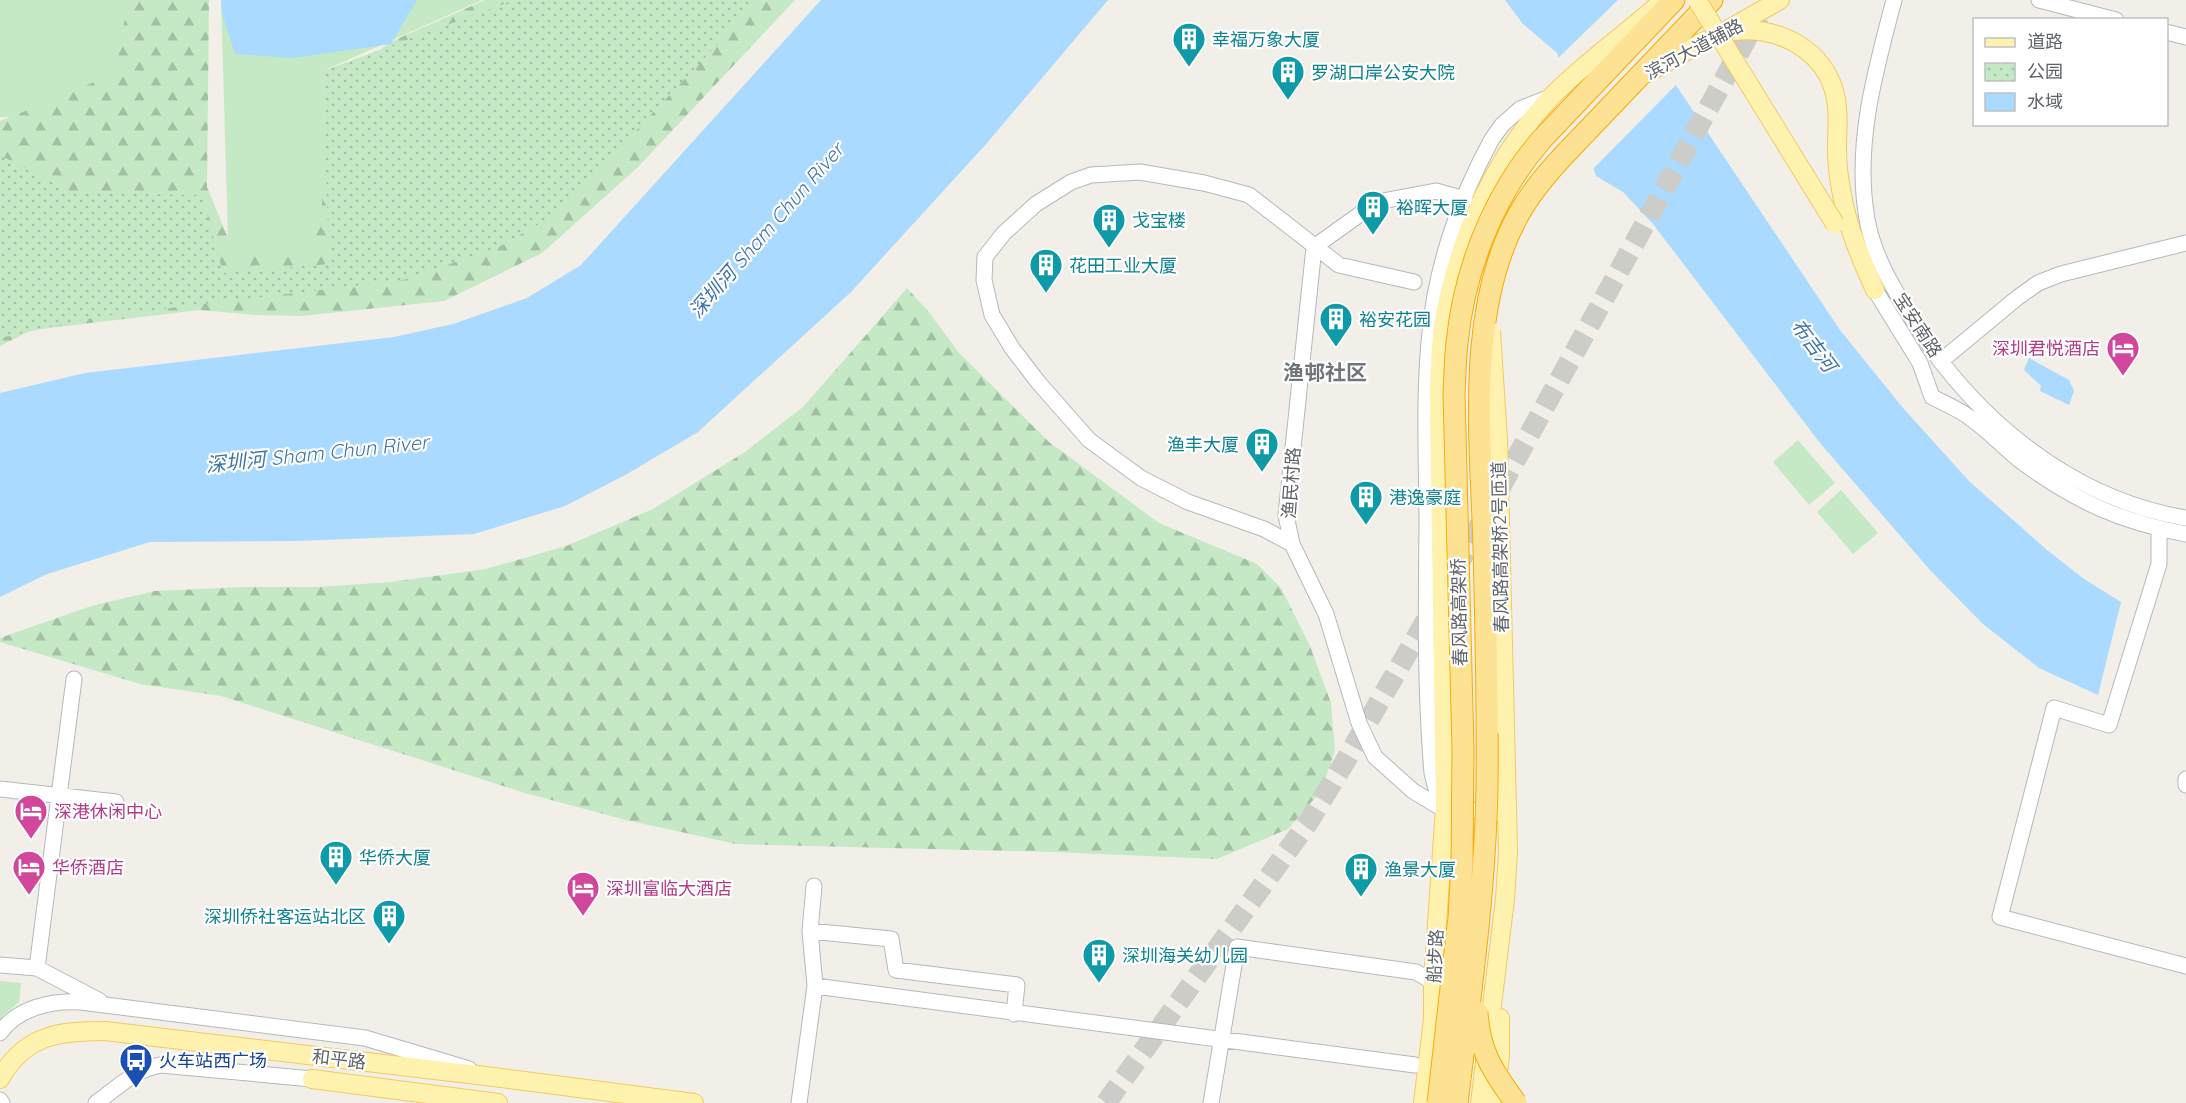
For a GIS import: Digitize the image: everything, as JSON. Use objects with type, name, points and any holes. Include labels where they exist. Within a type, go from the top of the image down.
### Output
[{"type":"highway","name":"春风路高架桥","points":[[1458,1103],[1476,960],[1485,855],[1487,786],[1479,384],[1485,326],[1494,280],[1510,233],[1522,208],[1537,186],[1638,79],[1688,38],[1712,0]]},
{"type":"highway","name":"春风路高架桥","points":[[1438,1103],[1459,917],[1462,863],[1463,750],[1454,393],[1457,342],[1467,290],[1488,227],[1515,173],[1542,139],[1669,2]]},
{"type":"highway","points":[[1476,960],[1478,1028],[1483,1049],[1497,1077],[1515,1103]]},
{"type":"main road","points":[[1558,91],[1644,0]]},
{"type":"main road","points":[[1697,0],[1875,290]]},
{"type":"main road","name":"滨河大道辅路","points":[[1688,38],[1780,0]]},
{"type":"main road","points":[[1558,91],[1669,2]]},
{"type":"main road","points":[[1688,38],[1724,32],[1757,32],[1784,38],[1801,45],[1822,63],[1832,80],[1837,101],[1838,166],[1844,207],[1855,245],[1875,290]]},
{"type":"main road","name":"船步路","points":[[1423,1103],[1433,1019],[1433,982],[1445,808],[1439,481],[1442,341],[1455,271],[1472,222],[1481,182],[1558,91]]},
{"type":"main road","name":"春风路高架桥2号匝道","points":[[1494,280],[1491,338],[1498,440],[1506,814]]},
{"type":"main road","points":[[1480,1103],[1502,926],[1508,852],[1506,814]]},
{"type":"main road","points":[[1494,1103],[1500,1056],[1502,926]]},
{"type":"main road","points":[[1411,1103],[1421,1019],[1433,982]]},
{"type":"main road","points":[[1433,1019],[1442,1003],[1447,999],[1462,997],[1481,1006],[1485,1011],[1489,1026]]},
{"type":"main road","name":"和平路","points":[[0,1079],[7,1066],[25,1050],[47,1037],[62,1032],[105,1031],[694,1103]]},
{"type":"main road","name":"和平路","points":[[312,1079],[498,1103]]},
{"type":"street","points":[[2039,0],[2108,18]]},
{"type":"street","name":"宝安南路","points":[[1894,1],[1870,93],[1863,156],[1863,188],[1867,220],[1873,244],[1892,285],[1941,361],[1960,384],[2006,430],[2039,457],[2109,497],[2148,510],[2186,518]]},
{"type":"street","points":[[2168,32],[2186,37]]},
{"type":"street","points":[[1292,544],[1264,528],[1188,502],[1141,478],[1089,440],[1038,382],[1012,348],[992,315],[984,280],[985,257],[1004,233],[1035,204],[1071,182],[1091,175],[1140,172],[1204,183],[1249,195],[1339,265],[1414,282]]},
{"type":"street","points":[[1445,808],[1436,789],[1432,773],[1428,696],[1426,634],[1428,357],[1436,293],[1446,251],[1465,199],[1481,182]]},
{"type":"street","points":[[1314,247],[1377,202],[1436,191],[1465,199]]},
{"type":"street","points":[[1941,361],[2038,282],[2061,274],[2186,243]]},
{"type":"street","name":"渔民村路","points":[[1314,247],[1287,499],[1286,515],[1292,544],[1326,614],[1359,723],[1380,764],[1413,791],[1445,808],[1506,814]]},
{"type":"street","name":"宝安南路","points":[[1875,290],[1920,363],[1932,397],[1969,417],[2020,460],[2082,501],[2120,518],[2186,534]]},
{"type":"street","points":[[2159,529],[2159,564],[2109,725],[2054,708],[2000,917],[2186,966]]},
{"type":"street","points":[[37,968],[74,679]]},
{"type":"street","points":[[2186,779],[2186,785]]},
{"type":"street","points":[[0,789],[61,794],[116,802]]},
{"type":"street","points":[[799,1103],[815,986],[810,931],[814,886]]},
{"type":"street","points":[[810,931],[891,939],[896,970],[1017,985],[1014,1014]]},
{"type":"street","points":[[1211,1103],[1236,947],[1416,972],[1433,982]]},
{"type":"street","points":[[0,965],[37,968],[108,1005]]},
{"type":"street","points":[[815,986],[1415,1065]]},
{"type":"street","points":[[0,1033],[14,1019],[45,1004],[75,1002],[365,1038],[494,1077]]},
{"type":"street","points":[[96,1103],[136,1073],[161,1065],[312,1079]]},
{"type":"green space","points":[[0,0],[154,0],[123,120],[0,117]]},
{"type":"green space","points":[[128,0],[209,0],[207,187],[236,257],[309,254],[319,228],[337,76],[397,39],[485,0],[795,0],[638,167],[542,253],[444,301],[301,316],[200,310],[32,330],[0,346],[0,121],[69,94],[116,71]]},
{"type":"green space","points":[[221,0],[482,0],[323,71],[330,264],[229,272]]},
{"type":"green space","points":[[514,0],[757,0],[558,213],[497,248],[403,280],[96,317],[0,338],[0,155],[72,193],[202,195],[223,273],[329,264],[323,71]]},
{"type":"green space","points":[[907,288],[928,311],[959,353],[1049,442],[1159,523],[1257,564],[1281,588],[1310,646],[1331,703],[1335,751],[1321,791],[1288,829],[1217,859],[1052,852],[736,844],[626,820],[525,793],[221,696],[140,684],[0,642],[0,638],[91,606],[155,591],[244,587],[318,587],[391,582],[486,569],[566,546],[653,509],[745,452],[803,407]]},
{"type":"green space","points":[[1798,440],[1835,483],[1809,505],[1773,462]]},
{"type":"green space","points":[[1841,490],[1878,533],[1853,554],[1817,512]]},
{"type":"green space","points":[[0,981],[21,983],[19,1002],[3,1016],[0,1024]]},
{"type":"water","points":[[221,0],[417,0],[391,44],[292,58],[235,54],[222,14]]},
{"type":"water","name":"深圳河 Sham Chun River","points":[[821,0],[1108,0],[987,143],[851,292],[698,432],[627,474],[565,506],[474,534],[297,541],[150,542],[47,574],[0,597],[0,393],[85,373],[394,337],[453,324],[527,298],[581,265]]},
{"type":"water","name":"布吉河","points":[[1505,0],[1619,0],[1840,330],[1903,408],[1970,482],[2047,550],[2084,579],[2121,602],[2098,695],[2039,668],[1983,624],[1930,570],[1820,443],[1653,224],[1623,192],[1596,176],[1557,53],[1523,24]]},
{"type":"water","points":[[2029,358],[2069,380],[2074,391],[2069,405],[2040,391],[2041,386],[2024,370]]},
{"type":"pier","points":[[1618,0],[1623,0],[1678,83],[1591,171],[1556,60]]},
{"type":"tunnel","points":[[1455,570],[1759,16]]},
{"type":"tunnel","points":[[1106,1103],[1309,821],[1432,610]]},
{"type":"place","name":"幸福万象大厦","points":[[1189,68]]},
{"type":"place","name":"罗湖口岸公安大院","points":[[1288,101]]},
{"type":"place","name":"裕晖大厦","points":[[1373,236]]},
{"type":"place","name":"戈宝楼","points":[[1109,249]]},
{"type":"place","name":"花田工业大厦","points":[[1046,294]]},
{"type":"place","name":"裕安花园","points":[[1336,348]]},
{"type":"place","name":"深圳君悦酒店","points":[[2123,377]]},
{"type":"place","name":"渔丰大厦","points":[[1262,473]]},
{"type":"place","name":"港逸豪庭","points":[[1366,526]]},
{"type":"place","name":"深港休闲中心","points":[[31,840]]},
{"type":"place","name":"华侨大厦","points":[[336,886]]},
{"type":"place","name":"华侨酒店","points":[[29,896]]},
{"type":"place","name":"渔景大厦","points":[[1361,898]]},
{"type":"place","name":"深圳富临大酒店","points":[[583,917]]},
{"type":"place","name":"深圳侨社客运站北区","points":[[389,945]]},
{"type":"place","name":"深圳海关幼儿园","points":[[1099,984]]},
{"type":"place","name":"火车站西广场","points":[[136,1089]]},
{"type":"district","name":"渔邨社区","points":[[1325,372]]}]
